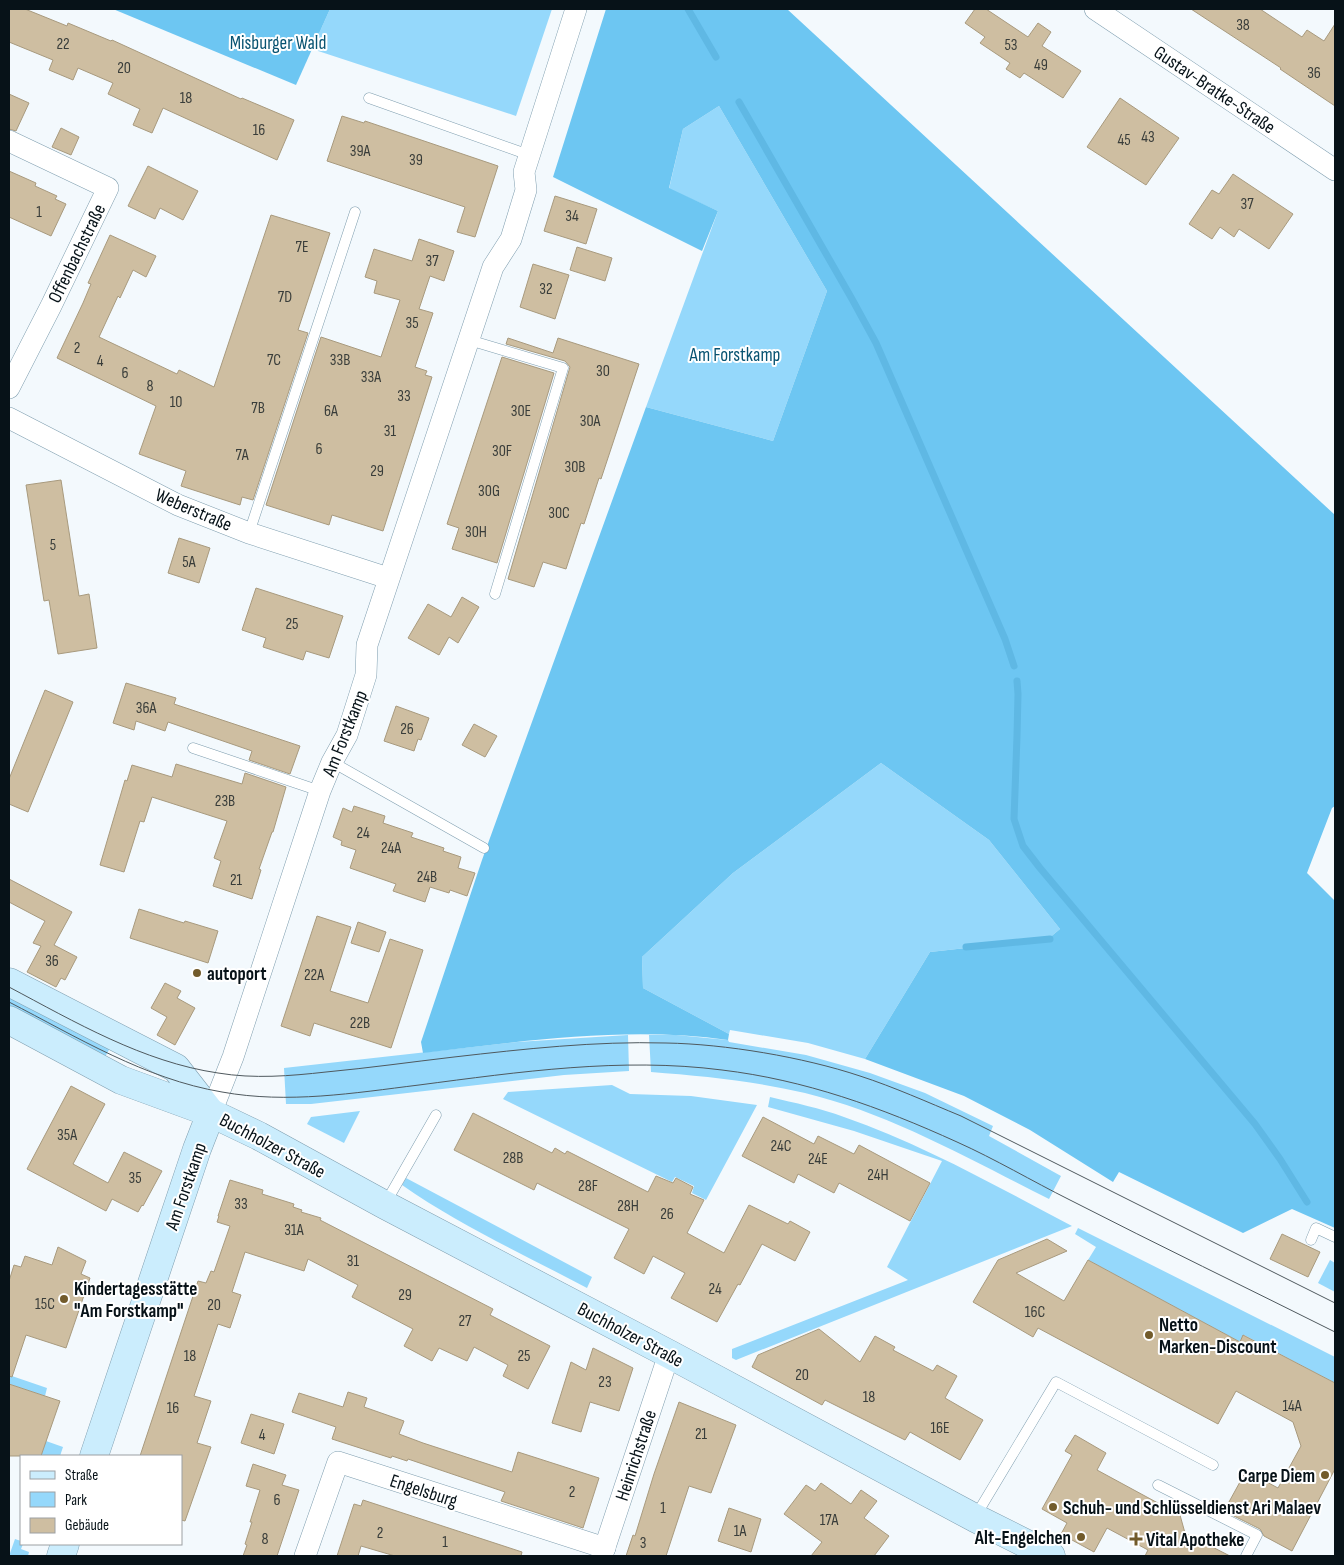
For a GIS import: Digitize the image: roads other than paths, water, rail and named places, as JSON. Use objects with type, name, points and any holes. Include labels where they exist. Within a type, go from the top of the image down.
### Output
[{"type":"main road","name":"Buchholzer Straße","points":[[9,982],[176,1068],[211,1113]]},
{"type":"main road","name":"Buchholzer Straße","points":[[9,1020],[121,1080],[211,1113],[259,1136],[385,1205],[975,1518],[1051,1556]]},
{"type":"main road","name":"Am Forstkamp","points":[[94,1455],[197,1149],[211,1113]]},
{"type":"street","name":"Am Forstkamp","points":[[211,1113],[233,1057],[320,791],[332,762],[347,735],[366,675],[367,645],[493,267],[511,239],[526,190],[524,172],[576,9]]},
{"type":"street","name":"Gustav-Bratke-Straße","points":[[1095,9],[1335,170]]},
{"type":"street","name":"Offenbachstraße","points":[[9,141],[108,188],[9,388]]},
{"type":"street","name":"Weberstraße","points":[[9,418],[178,505],[249,532],[388,578]]},
{"type":"street","name":"Heinrichstraße","points":[[604,1552],[669,1354]]},
{"type":"street","name":"Engelsburg","points":[[305,1556],[338,1462],[604,1552]]},
{"type":"lane","points":[[370,98],[529,155]]},
{"type":"lane","points":[[249,532],[355,212]]},
{"type":"lane","points":[[469,340],[563,368],[495,594]]},
{"type":"lane","points":[[193,748],[320,791]]},
{"type":"lane","points":[[332,762],[484,848]]},
{"type":"lane","points":[[385,1205],[436,1115]]},
{"type":"lane","points":[[1311,1240],[1316,1228],[1335,1237]]},
{"type":"lane","points":[[975,1518],[1056,1382],[1213,1464]]},
{"type":"lane","points":[[1158,1485],[1257,1535],[1246,1556]]},
{"type":"waterway","points":[[688,9],[716,57]]},
{"type":"waterway","points":[[739,102],[876,343],[1005,639],[1014,666]]},
{"type":"waterway","points":[[1017,681],[1014,819],[1023,846],[1255,1124],[1307,1202]]},
{"type":"waterway","points":[[966,947],[1050,939]]},
{"type":"tram line","points":[[9,987],[84,1027],[136,1050],[190,1068],[232,1075],[299,1075],[507,1051],[613,1043],[689,1044],[789,1057],[873,1080],[961,1116],[1335,1303]]},
{"type":"tram line","points":[[9,1002],[139,1067],[194,1086],[247,1095],[271,1097],[321,1096],[532,1071],[646,1065],[722,1070],[813,1088],[871,1106],[957,1142],[1335,1332]]},
{"type":"place","name":"autoport","points":[[197,973]]},
{"type":"place","name":"Kindertagesstätte \"Am Forstkamp\"","points":[[64,1299]]},
{"type":"place","name":"Netto Marken-Discount","points":[[1149,1335]]},
{"type":"place","name":"Carpe Diem","points":[[1325,1475]]},
{"type":"place","name":"Schuh- und Schlüsseldienst Ari Malaev","points":[[1053,1507]]},
{"type":"place","name":"Alt-Engelchen","points":[[1081,1537]]},
{"type":"place","name":"Vital Apotheke","points":[[1136,1539]]},
{"type":"park label","name":"Misburger Wald","points":[[278,42]]}]
